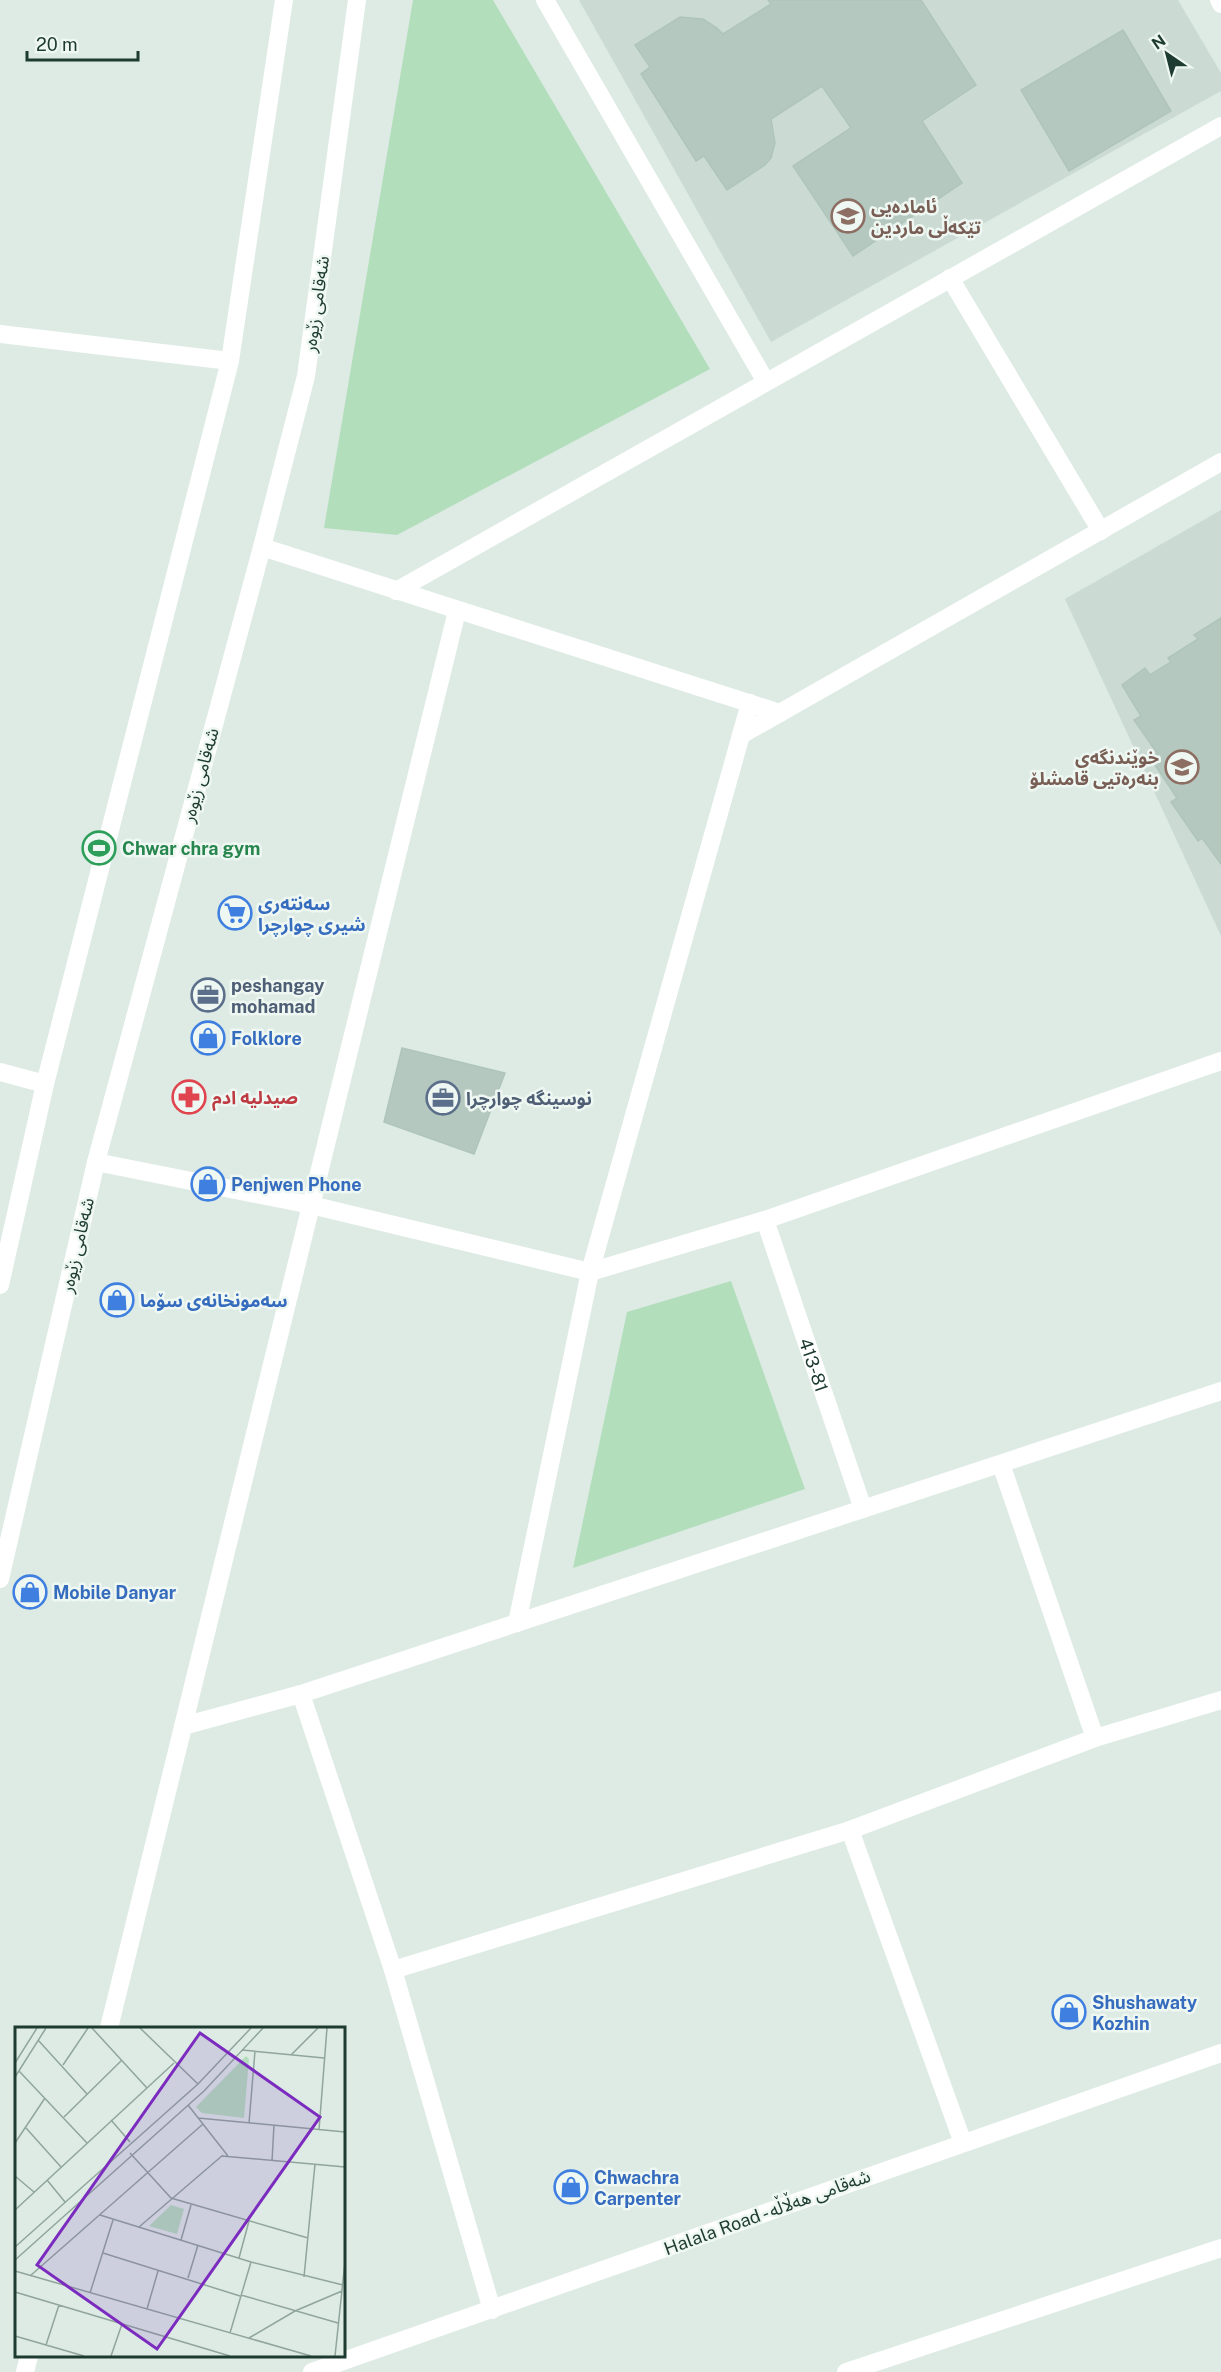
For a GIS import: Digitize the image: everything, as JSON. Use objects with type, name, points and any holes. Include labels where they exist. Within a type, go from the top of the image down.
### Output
[{"type":"street","points":[[0,1285],[45,1084],[230,361],[284,0]]},
{"type":"street","name":"شەقامی زێوەر","points":[[0,1579],[96,1162],[306,376],[357,0]]},
{"type":"street","points":[[544,0],[766,382]]},
{"type":"street","points":[[396,591],[1221,126]]},
{"type":"street","points":[[950,278],[1101,531]]},
{"type":"street","points":[[0,334],[230,361]]},
{"type":"street","points":[[741,735],[1221,462]]},
{"type":"street","points":[[262,547],[780,713]]},
{"type":"street","points":[[109,2027],[457,610]]},
{"type":"street","points":[[517,1623],[590,1272],[750,703]]},
{"type":"street","points":[[96,1162],[311,1205],[590,1272],[765,1220],[1221,1061]]},
{"type":"street","points":[[0,1072],[45,1084]]},
{"type":"street","name":"413-81","points":[[765,1220],[863,1509]]},
{"type":"street","points":[[183,1726],[301,1694],[1221,1391]]},
{"type":"street","points":[[1001,1464],[1095,1738]]},
{"type":"street","points":[[301,1694],[393,1970],[492,2310]]},
{"type":"street","points":[[393,1970],[850,1830],[1095,1738],[1221,1700]]},
{"type":"street","points":[[850,1830],[963,2143]]},
{"type":"street","name":"Halala Road - شەقامی هەڵاڵە","points":[[312,2372],[1221,2053]]},
{"type":"street","points":[[856,2370],[1221,2248]]},
{"type":"street","points":[[25,2372],[29,2357]]},
{"type":"shaded area","name":"ئامادەیی تێکەڵی ماردین","points":[[579,0],[1178,0],[1221,73],[1221,91],[771,342]]},
{"type":"shaded area","name":"خوێندنگەی بنەرەتیی قامشلۆ","points":[[1221,510],[1221,936],[1065,599]]},
{"type":"green space","points":[[413,0],[493,0],[710,369],[397,535],[324,528]]},
{"type":"green space","points":[[731,1281],[805,1489],[573,1568],[627,1312]]},
{"type":"building","points":[[768,0],[921,0],[976,85],[922,121],[962,183],[853,256],[793,166],[851,128],[822,86],[771,119],[775,143],[771,158],[765,165],[727,190],[704,156],[696,161],[641,74],[650,67],[635,45],[680,17],[703,19],[723,34],[771,4]]},
{"type":"building","points":[[1123,30],[1171,111],[1069,171],[1021,90]]},
{"type":"building","points":[[1221,618],[1221,864],[1202,838],[1198,841],[1171,802],[1177,798],[1151,759],[1157,753],[1134,720],[1141,716],[1122,685],[1145,668],[1150,675],[1171,662],[1168,658],[1198,639],[1194,635]]},
{"type":"building","name":"نوسینگە چوارچرا","points":[[402,1048],[505,1073],[474,1154],[384,1122]]},
{"type":"place","name":"ئامادەیی تێکەڵی ماردین","points":[[848,216]]},
{"type":"place","name":"خوێندنگەی بنەرەتیی قامشلۆ","points":[[1182,767]]},
{"type":"place","name":"Chwar chra gym","points":[[99,848]]},
{"type":"place","name":"سەنتەری شیری چوارچرا","points":[[235,913]]},
{"type":"place","name":"peshangay mohamad","points":[[208,995]]},
{"type":"place","name":"Folklore","points":[[208,1038]]},
{"type":"place","name":"صیدلیە ادم","points":[[189,1097]]},
{"type":"place","name":"نوسینگە چوارچرا","points":[[443,1098]]},
{"type":"place","name":"Penjwen Phone","points":[[208,1184]]},
{"type":"place","name":"سەمونخانەی سۆما","points":[[117,1300]]},
{"type":"place","name":"Mobile Danyar","points":[[30,1592]]},
{"type":"place","name":"Shushawaty Kozhin","points":[[1069,2012]]},
{"type":"place","name":"Chwachra Carpenter","points":[[571,2187]]}]
